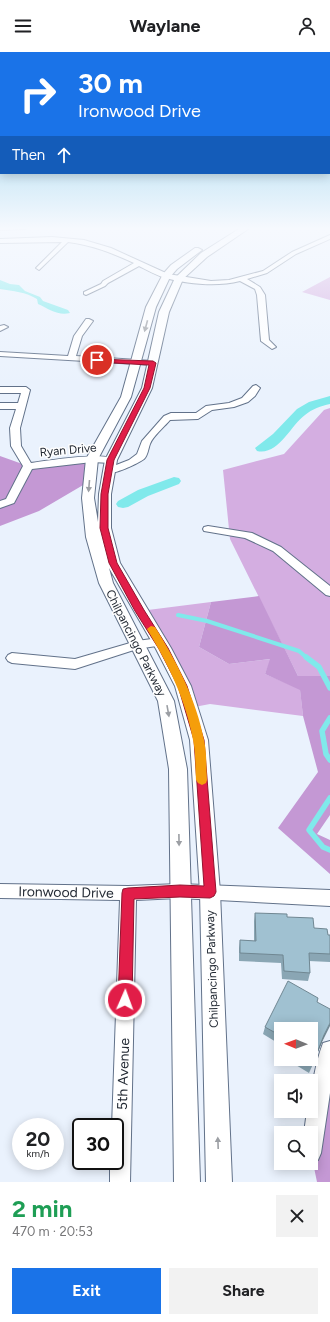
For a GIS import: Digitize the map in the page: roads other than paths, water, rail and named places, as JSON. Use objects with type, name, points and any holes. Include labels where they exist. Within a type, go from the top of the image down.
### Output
[{"type":"street","points":[[86,293],[103,285],[109,280]]},
{"type":"street","name":"Chilpancingo Parkway","points":[[170,280],[151,307],[126,397],[92,459],[88,498],[93,537],[106,583],[166,701],[178,769],[187,1182]]},
{"type":"street","name":"Chilpancingo Parkway","points":[[171,280],[147,388],[110,466],[104,494],[104,528],[113,563],[159,642],[182,686],[199,740],[210,892],[219,1182]]},
{"type":"street","points":[[190,280],[211,283],[235,280]]},
{"type":"street","points":[[242,280],[258,288],[261,295],[266,341],[272,347]]},
{"type":"street","points":[[71,359],[78,336],[89,321]]},
{"type":"street","points":[[0,354],[153,363]]},
{"type":"street","points":[[110,466],[132,462],[141,456],[145,443],[167,418],[177,416],[198,416],[209,408],[245,400],[256,388]]},
{"type":"street","name":"Ryan Drive","points":[[0,390],[26,390],[15,428],[16,446],[28,466]]},
{"type":"street","points":[[0,406],[22,406]]},
{"type":"street","name":"Ryan Drive","points":[[28,466],[92,459],[110,466]]},
{"type":"street","name":"Ryan Drive","points":[[0,505],[10,501],[28,466]]},
{"type":"street","points":[[208,529],[248,535],[277,549],[330,592]]},
{"type":"street","points":[[12,658],[76,664],[137,644],[159,642]]},
{"type":"street","name":"Ironwood Drive","points":[[0,891],[128,893],[180,891],[330,898]]},
{"type":"street","name":"5th Avenue","points":[[120,1182],[128,893]]},
{"type":"street","points":[[315,1126],[318,1103],[330,1050]]},
{"type":"water","points":[[0,280],[10,284],[19,285],[25,291],[40,297],[43,301],[68,310],[70,313],[61,314],[54,312],[38,304],[37,299],[28,295],[0,289]]},
{"type":"waterway","points":[[262,448],[273,441],[302,411],[313,405],[330,400]]},
{"type":"waterway","points":[[123,504],[143,493],[174,481]]},
{"type":"waterway","points":[[178,615],[207,621],[299,651],[307,658]]},
{"type":"waterway","points":[[306,657],[319,667],[330,688]]},
{"type":"waterway","points":[[330,718],[322,731],[326,754],[330,760]]},
{"type":"waterway","points":[[330,798],[309,830],[323,847],[330,850]]}]
